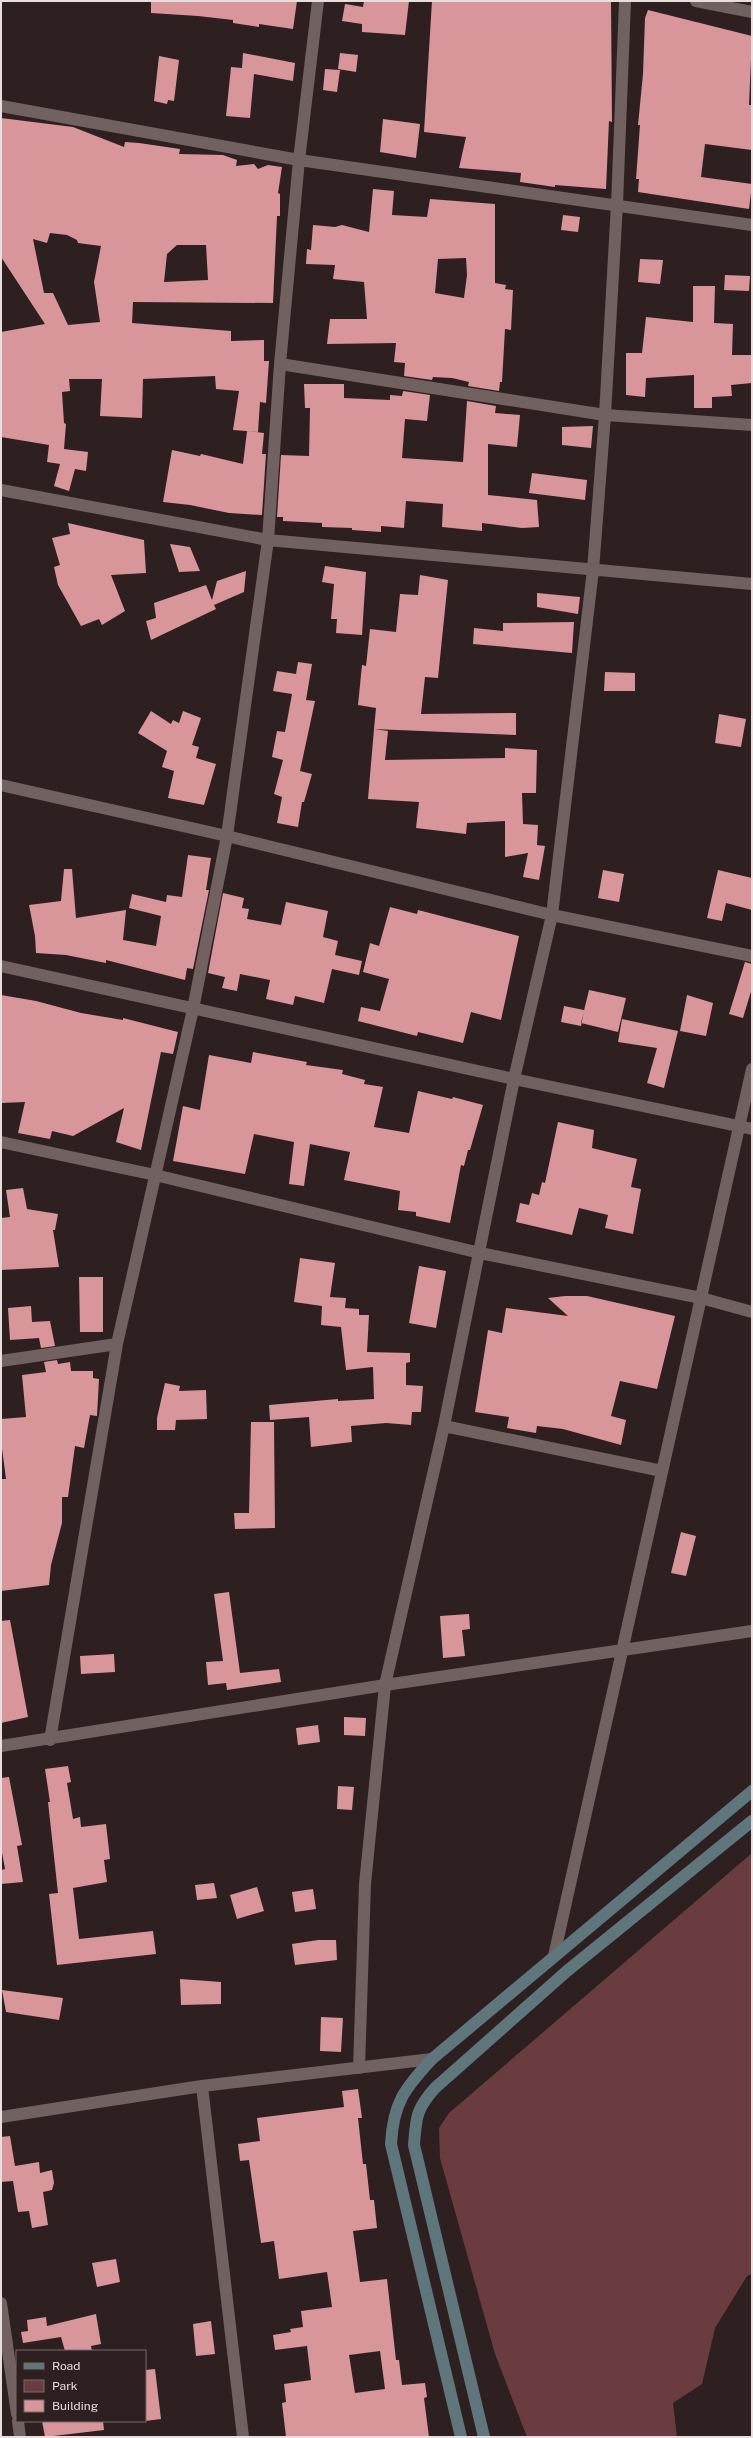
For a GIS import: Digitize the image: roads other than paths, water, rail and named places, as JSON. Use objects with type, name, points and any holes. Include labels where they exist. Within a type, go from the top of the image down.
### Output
[{"type":"main road","points":[[461,2437],[391,2144],[392,2122],[400,2100],[408,2085],[432,2059],[752,1791]]},
{"type":"main road","points":[[484,2437],[414,2145],[416,2118],[422,2103],[435,2088],[567,1971],[752,1821]]},
{"type":"street","points":[[50,1740],[117,1344],[193,1009],[227,836],[268,540],[280,364],[299,160],[318,1]]},
{"type":"street","points":[[359,2068],[365,1884],[385,1685],[444,1426],[514,1079],[552,915],[593,570],[605,415],[617,204],[625,1]]},
{"type":"street","points":[[696,1],[752,12]]},
{"type":"street","points":[[1,106],[299,160],[617,204],[752,225]]},
{"type":"street","points":[[280,364],[605,415],[752,425]]},
{"type":"street","points":[[1,490],[268,540],[752,584]]},
{"type":"street","points":[[1,785],[227,836],[552,915],[752,956]]},
{"type":"street","points":[[1,966],[514,1079],[752,1129]]},
{"type":"street","points":[[554,1956],[752,1069]]},
{"type":"street","points":[[1,1142],[155,1175],[480,1253],[701,1298],[752,1312]]},
{"type":"street","points":[[1,1361],[117,1344]]},
{"type":"street","points":[[444,1426],[662,1471]]},
{"type":"street","points":[[1,1746],[50,1740],[385,1685],[752,1631]]},
{"type":"street","points":[[1,2118],[202,2086],[432,2059]]},
{"type":"street","points":[[202,2086],[244,2437]]},
{"type":"street","points":[[1,2302],[16,2407]]},
{"type":"street","points":[[18,2422],[20,2437]]}]
